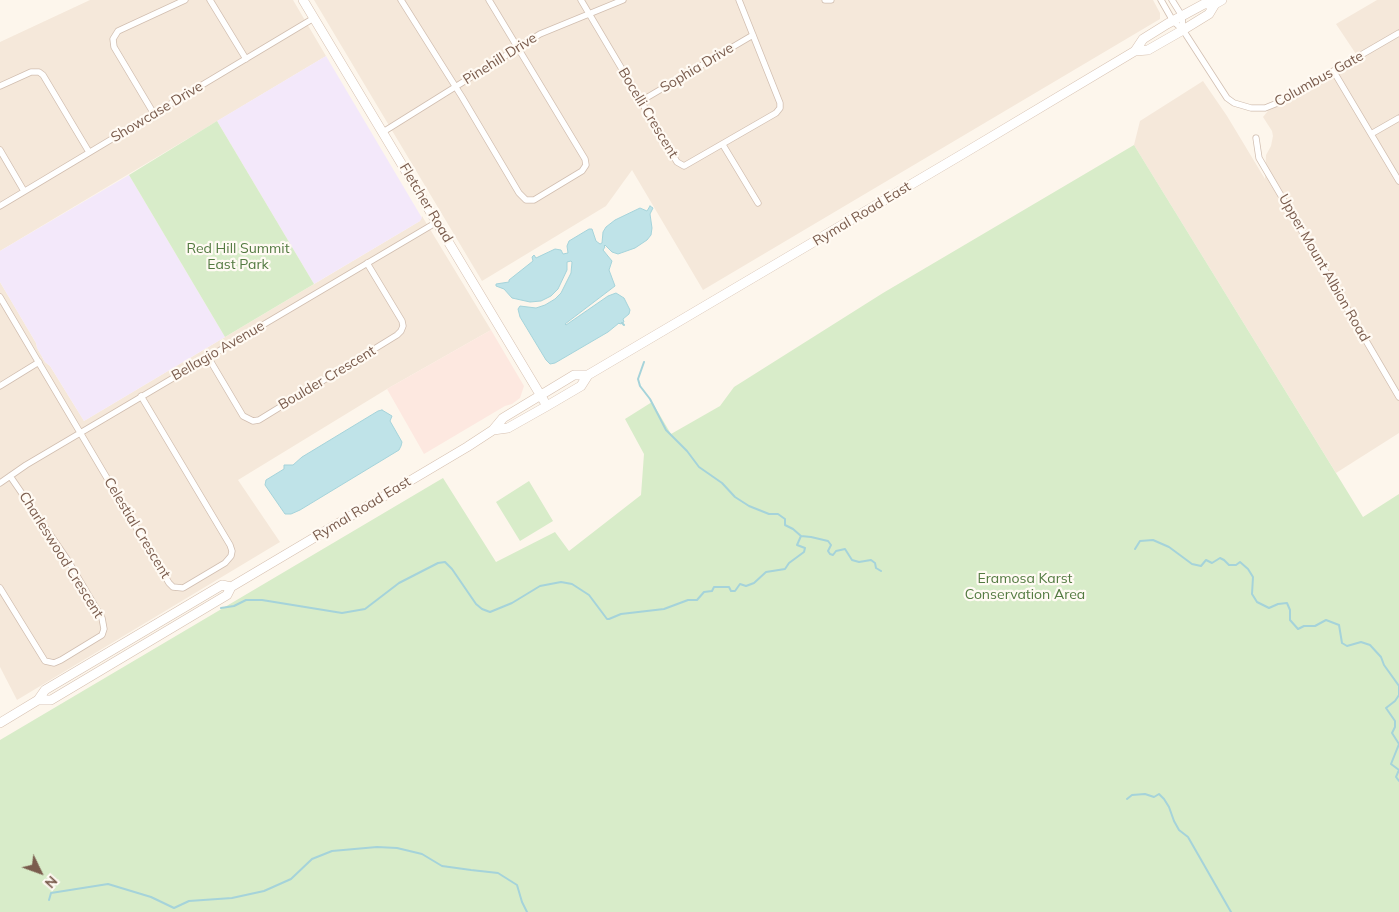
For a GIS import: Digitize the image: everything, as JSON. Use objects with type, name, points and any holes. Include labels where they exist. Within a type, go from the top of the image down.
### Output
[{"type":"main road","name":"Fletcher Road","points":[[304,0],[547,406]]},
{"type":"main road","name":"Rymal Road East","points":[[1134,51],[1148,50],[1184,30],[1210,14],[1219,2]]},
{"type":"main road","name":"Rymal Road East","points":[[493,430],[508,428],[581,386],[588,375],[1134,51],[1143,39],[1173,21],[1204,4],[1219,2]]},
{"type":"main road","name":"Rymal Road East","points":[[0,723],[38,700],[51,700],[227,594],[231,586],[467,447],[493,430],[503,418],[540,395],[574,375],[588,375]]},
{"type":"street","points":[[154,114],[114,47],[113,39],[118,31],[185,0]]},
{"type":"street","points":[[210,0],[246,59]]},
{"type":"street","points":[[401,0],[523,198],[534,200],[582,171],[586,165],[585,160],[489,0]]},
{"type":"street","name":"Bocelli Crescent","points":[[581,0],[680,165],[688,165],[778,112],[780,108],[780,103],[739,0]]},
{"type":"street","name":"Pinehill Drive","points":[[383,132],[518,47],[554,28],[623,0]]},
{"type":"street","points":[[825,0],[831,0]]},
{"type":"street","points":[[1161,0],[1173,21],[1184,30]]},
{"type":"street","points":[[1172,0],[1182,16],[1184,30]]},
{"type":"street","name":"Showcase Drive","points":[[0,206],[314,18]]},
{"type":"street","name":"Columbus Gate","points":[[1184,30],[1227,98],[1242,106],[1257,109],[1273,106],[1399,33]]},
{"type":"street","name":"Sophia Drive","points":[[641,101],[753,35]]},
{"type":"street","points":[[0,86],[31,72],[39,72],[47,80],[89,152]]},
{"type":"street","points":[[1334,72],[1399,181]]},
{"type":"street","points":[[1371,134],[1399,118]]},
{"type":"street","name":"Upper Mount Albion Road","points":[[1256,138],[1259,158],[1399,396]]},
{"type":"street","points":[[723,145],[758,203]]},
{"type":"street","points":[[0,150],[24,191]]},
{"type":"street","name":"Bellagio Avenue","points":[[0,483],[141,396],[437,222]]},
{"type":"street","name":"Boulder Crescent","points":[[208,357],[243,416],[253,421],[259,420],[397,336],[401,331],[403,326],[402,320],[367,263]]},
{"type":"street","points":[[0,297],[80,433]]},
{"type":"street","points":[[0,386],[39,362]]},
{"type":"street","name":"Celestial Crescent","points":[[80,433],[169,582],[173,587],[183,588],[224,563],[231,556],[232,551],[141,396]]},
{"type":"street","name":"Charleswood Crescent","points":[[0,588],[45,661],[54,663],[61,660],[102,634],[104,629],[102,618],[67,559],[10,476]]},
{"type":"shaded area","points":[[90,0],[293,0],[326,56],[0,251],[0,42]]},
{"type":"shaded area","points":[[314,0],[1153,0],[1160,13],[1160,19],[703,290],[632,170],[606,206],[482,281]]},
{"type":"shaded area","points":[[1377,0],[1399,0],[1399,433],[1336,473],[1134,145],[1140,121],[1203,81],[1227,116],[1265,179],[1266,155],[1271,146],[1273,136],[1263,117],[1280,96],[1356,54],[1336,24]]},
{"type":"shaded area","points":[[326,56],[422,218],[420,221],[314,284],[217,121]]},
{"type":"shaded area","points":[[129,175],[225,337],[84,421],[50,366],[45,362],[0,282],[0,251]]},
{"type":"shaded area","points":[[422,216],[491,330],[387,389],[238,480],[280,542],[17,700],[0,667],[0,282],[45,362],[50,366],[84,421],[420,221]]},
{"type":"shaded area","points":[[491,330],[524,386],[520,398],[424,454],[387,389]]},
{"type":"green space","name":"Red Hill Summit East Park","points":[[217,121],[314,284],[225,337],[129,175]]},
{"type":"green space","name":"Eramosa Karst Conservation Area","points":[[1134,145],[1363,517],[1399,494],[1399,912],[0,912],[0,740],[443,478],[496,562],[555,532],[569,551],[641,495],[644,454],[625,419],[652,402],[671,434],[720,406],[734,387],[883,293]]},
{"type":"green space","points":[[529,481],[553,521],[520,541],[496,502]]},
{"type":"water","points":[[650,206],[653,208],[650,214],[652,228],[651,235],[647,240],[635,248],[618,254],[604,246],[603,250],[612,261],[609,270],[615,286],[565,324],[608,296],[616,293],[624,298],[630,310],[629,314],[623,319],[624,322],[619,323],[608,332],[555,363],[550,364],[520,317],[518,309],[520,306],[536,308],[555,299],[561,293],[571,273],[572,262],[567,262],[567,270],[558,289],[551,296],[541,301],[530,302],[512,298],[504,289],[496,286],[496,284],[509,282],[509,280],[533,261],[532,257],[534,255],[536,258],[555,249],[561,250],[563,254],[568,253],[567,246],[569,241],[589,229],[592,229],[596,241],[600,244],[602,243],[603,232],[615,220],[640,208],[647,211]]},
{"type":"water","points":[[382,410],[392,416],[390,421],[402,442],[399,450],[300,510],[291,514],[285,514],[265,485],[266,480],[284,469],[284,465],[293,465],[302,457]]},
{"type":"waterway","points":[[644,362],[638,379],[640,386],[650,399],[666,430],[687,451],[699,467],[722,483],[735,497],[749,506],[769,514],[778,514],[785,519],[785,525],[801,536],[828,541],[831,545],[828,551],[830,554],[833,555],[836,551],[845,549],[852,560],[859,562],[871,560],[875,563],[876,568],[881,571]]},
{"type":"waterway","points":[[221,608],[234,606],[246,600],[262,600],[342,613],[365,609],[399,583],[438,563],[445,562],[476,604],[490,612],[512,603],[540,586],[561,582],[572,584],[589,595],[607,619],[609,619],[621,614],[664,609],[688,600],[697,600],[704,592],[712,591],[714,587],[729,587],[731,591],[735,591],[740,584],[746,586],[754,583],[766,572],[785,569],[789,563],[804,552],[805,548],[797,545],[801,536]]},
{"type":"waterway","points":[[1135,549],[1140,541],[1153,540],[1169,547],[1192,564],[1201,566],[1206,560],[1212,563],[1220,558],[1229,565],[1236,565],[1240,562],[1253,577],[1252,594],[1257,602],[1269,608],[1287,603],[1290,610],[1290,620],[1298,629],[1304,626],[1315,626],[1326,620],[1339,625],[1342,643],[1347,646],[1361,642],[1370,645],[1381,657],[1384,665],[1399,686],[1399,695],[1386,708],[1395,721],[1392,733],[1399,744],[1391,764],[1399,770],[1396,777],[1399,781]]},
{"type":"waterway","points":[[1127,799],[1132,795],[1145,794],[1154,797],[1159,794],[1164,799],[1179,830],[1188,837],[1231,912]]},
{"type":"waterway","points":[[49,900],[51,893],[108,884],[151,897],[174,908],[189,901],[232,898],[264,891],[291,879],[312,859],[332,851],[377,847],[397,848],[422,854],[442,866],[498,873],[517,885],[527,912]]}]
